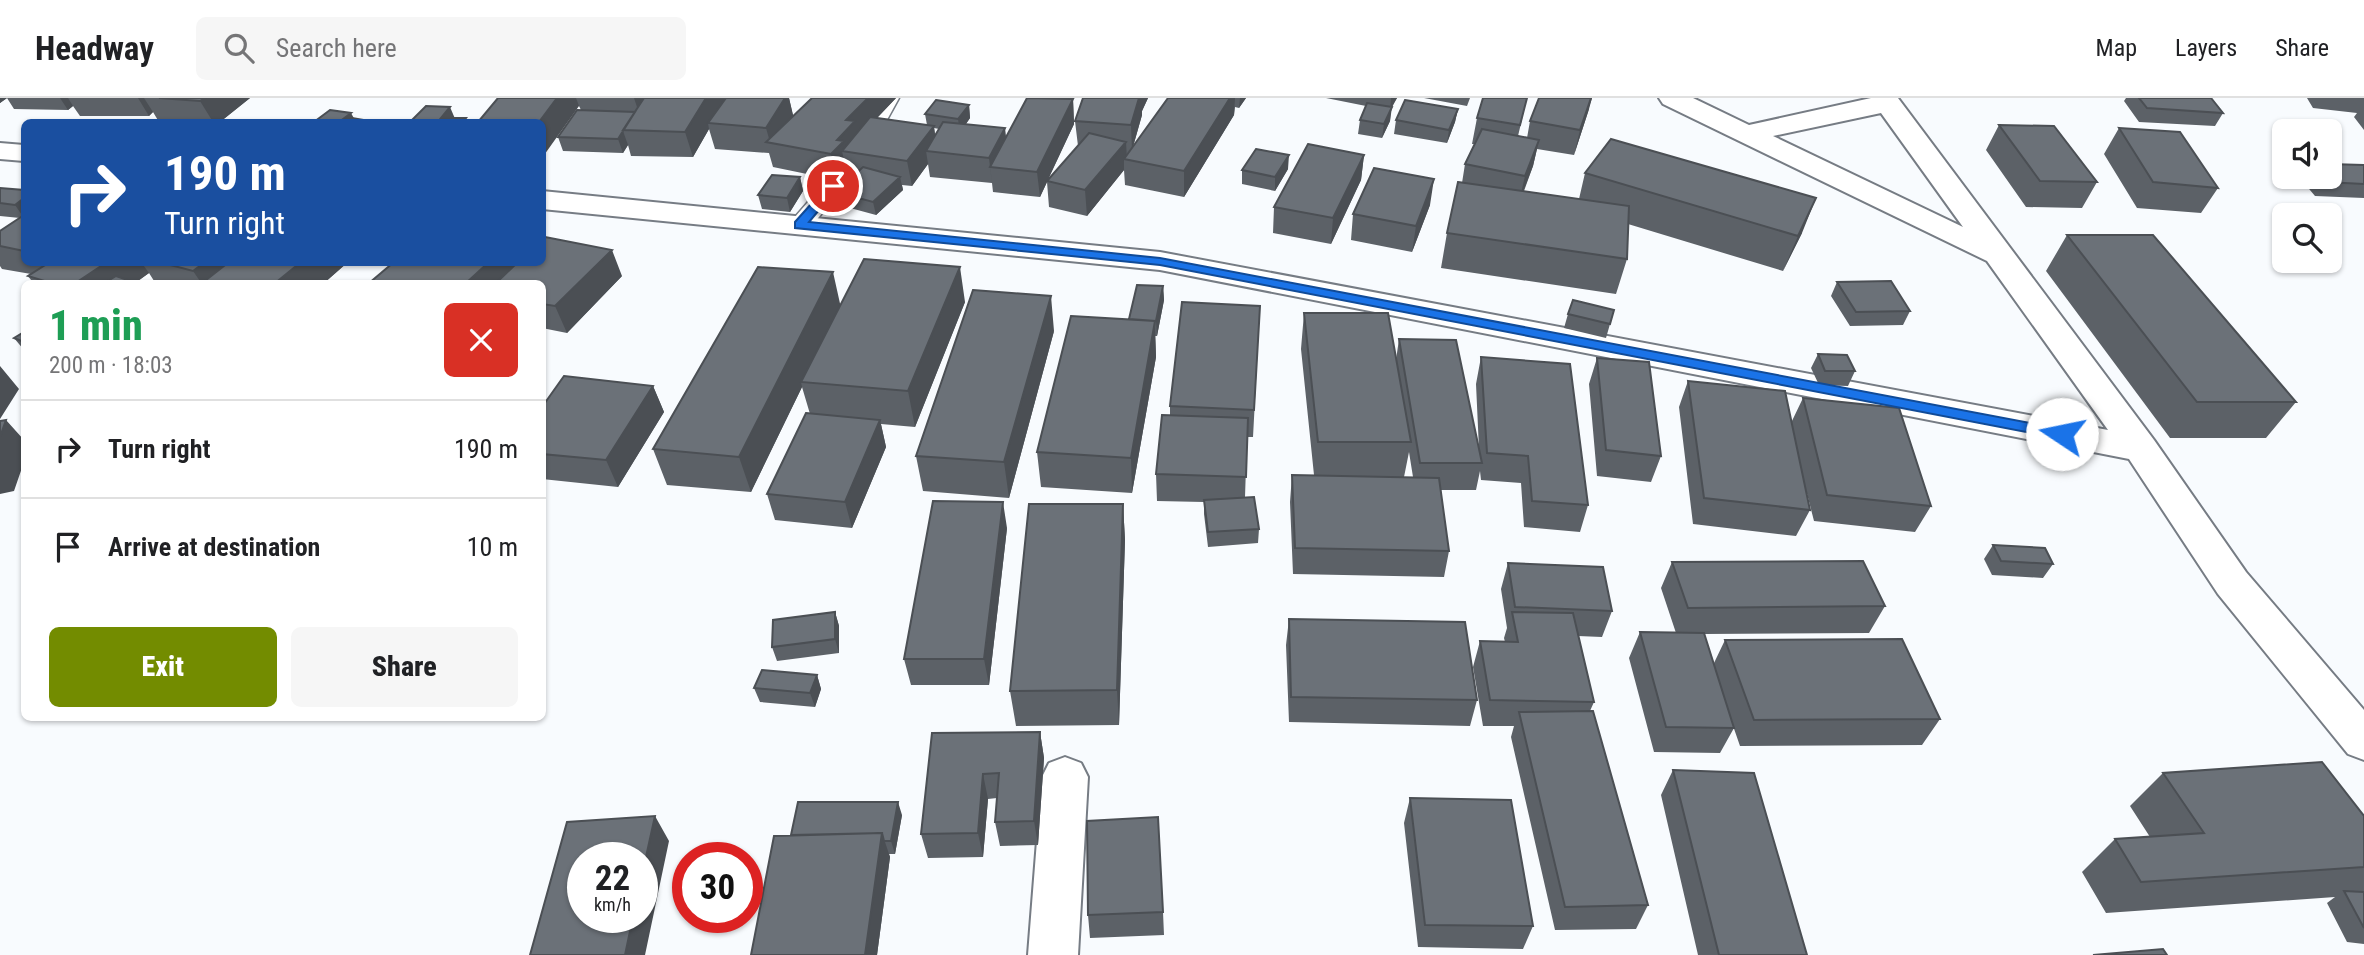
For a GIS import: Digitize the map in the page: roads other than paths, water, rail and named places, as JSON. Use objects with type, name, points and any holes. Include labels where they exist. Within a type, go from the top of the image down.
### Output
[{"type":"street","points":[[1672,98],[1997,255]]},
{"type":"street","points":[[1745,134],[1886,101],[2141,449],[2232,583],[2364,741]]},
{"type":"street","points":[[0,151],[21,153]]},
{"type":"street","points":[[546,200],[1160,261],[2141,449]]},
{"type":"street","points":[[1053,955],[1065,777]]},
{"type":"lane","points":[[800,225],[849,167],[889,98]]}]
